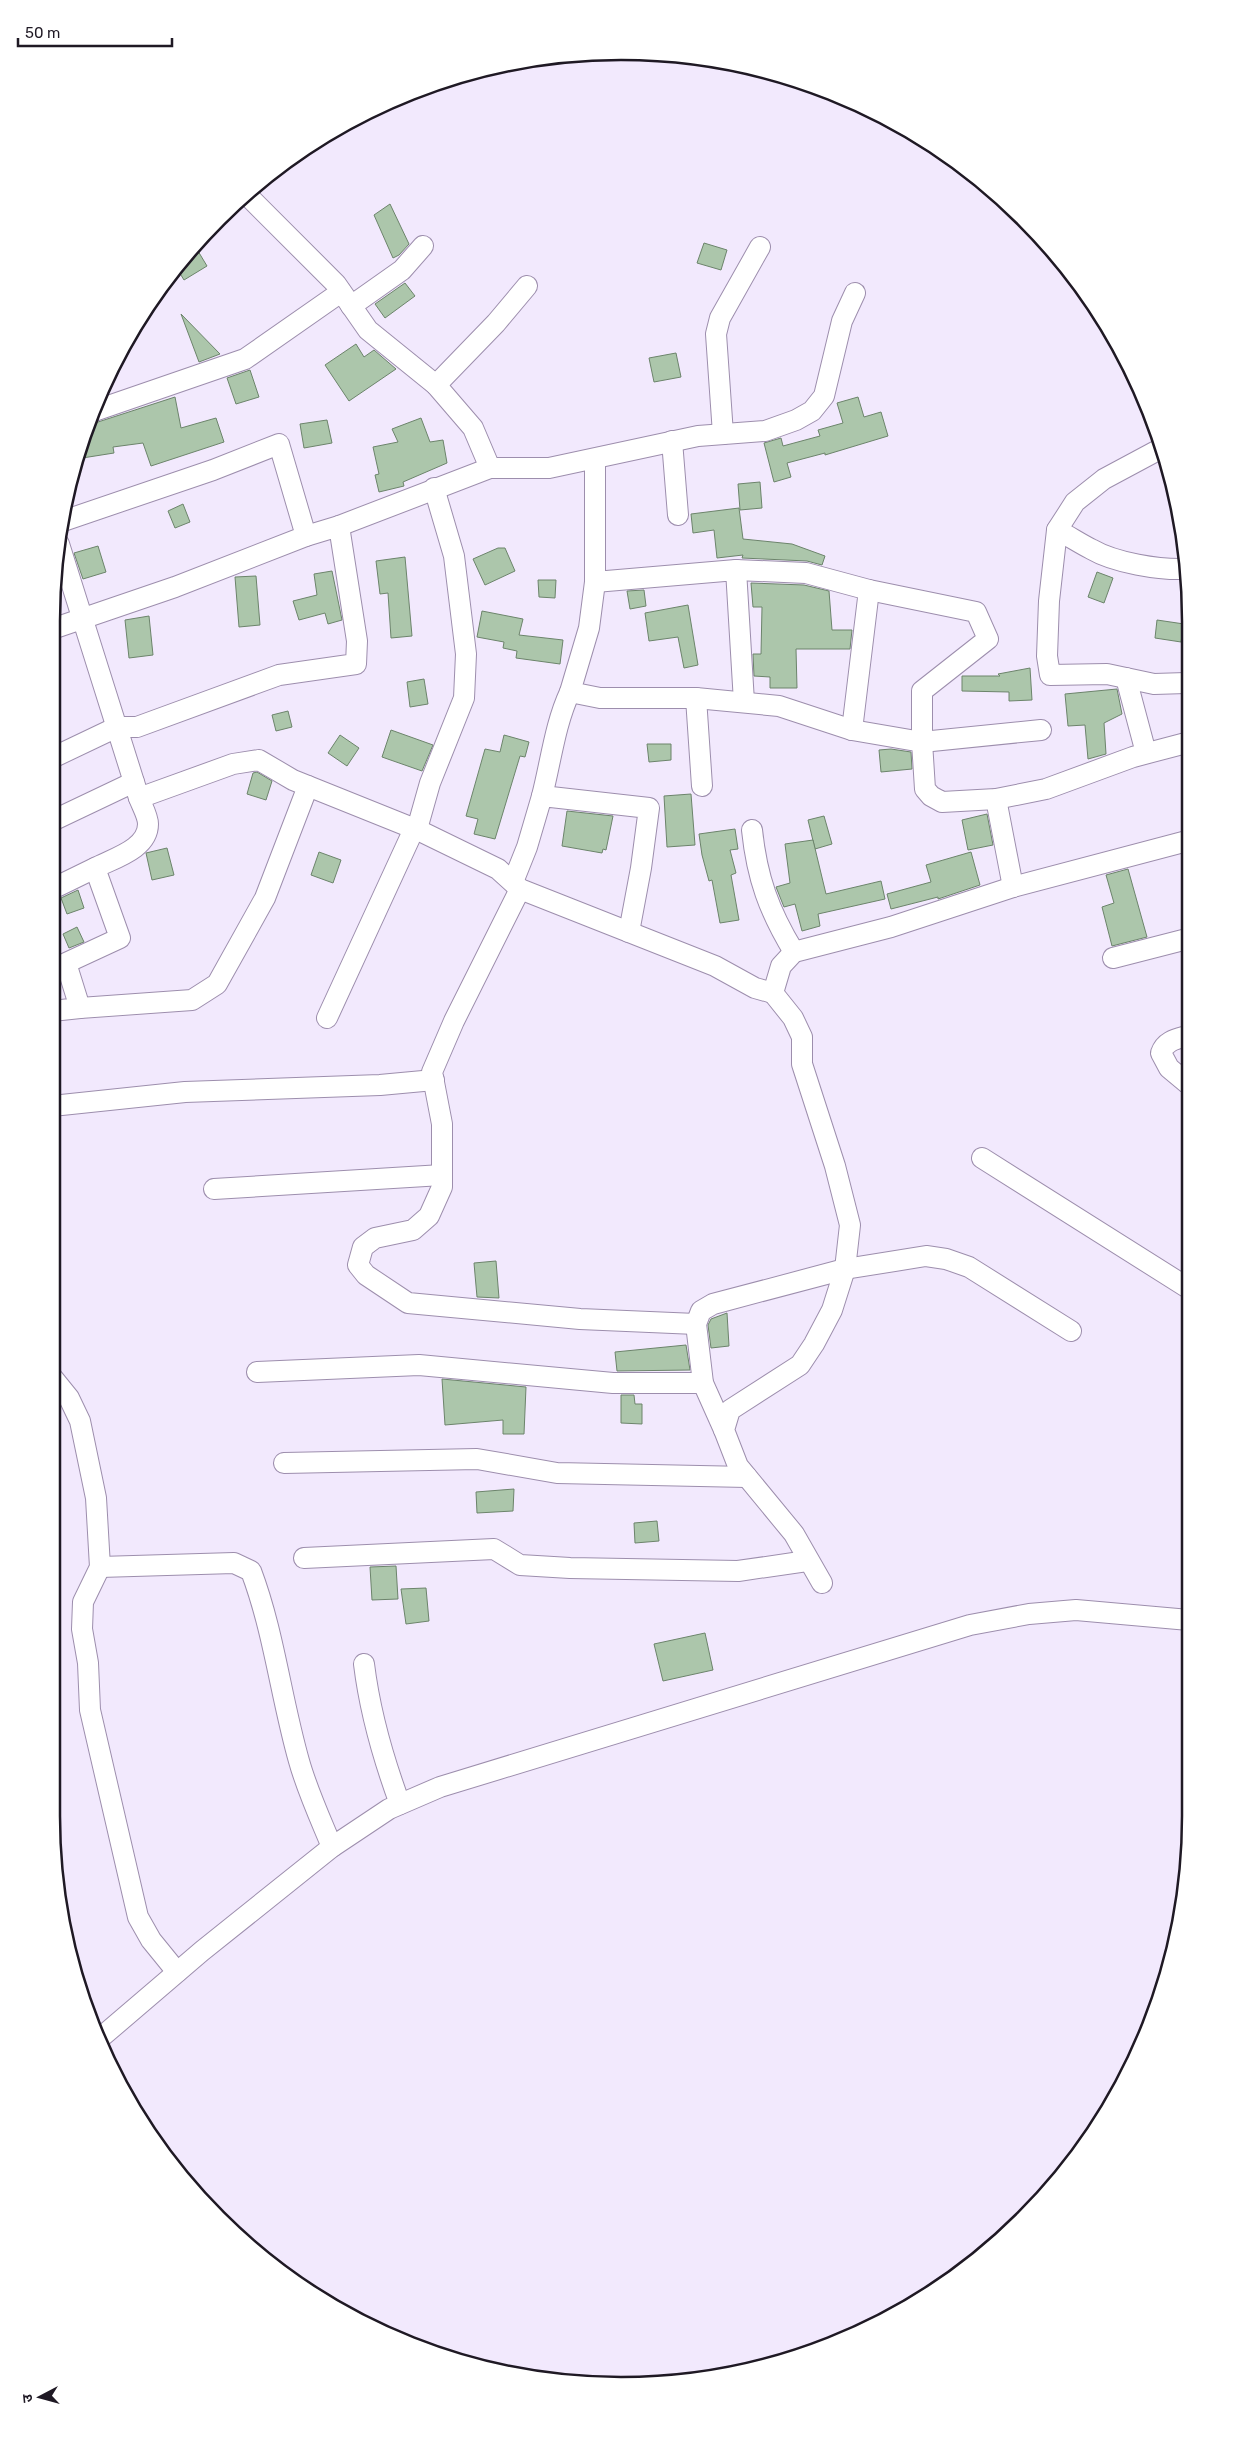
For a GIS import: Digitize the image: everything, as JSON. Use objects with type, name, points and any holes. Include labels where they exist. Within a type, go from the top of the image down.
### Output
[{"type":"street","points":[[251,199],[346,299],[368,330],[436,385],[473,428],[490,468]]},
{"type":"street","points":[[102,408],[245,359],[346,299],[402,270],[423,246]]},
{"type":"street","points":[[723,434],[716,334],[720,318],[760,247]]},
{"type":"street","points":[[436,385],[496,323],[527,286]]},
{"type":"street","points":[[60,627],[176,587],[306,536],[339,526],[490,468],[549,468],[672,441],[723,434],[765,431],[796,420],[812,411],[824,396],[842,321],[855,293]]},
{"type":"street","points":[[672,441],[678,515]]},
{"type":"street","points":[[70,519],[213,470],[279,444],[306,536]]},
{"type":"street","points":[[1155,452],[1104,479],[1075,502],[1057,530],[1047,656],[1050,675],[1107,674],[1154,684],[1182,683]]},
{"type":"street","points":[[595,459],[595,582],[589,628],[570,692],[561,712],[552,760],[517,885],[432,1072],[442,1124],[442,1188],[429,1216],[413,1230],[375,1238],[363,1248],[358,1265],[366,1275],[408,1302],[580,1319],[696,1324]]},
{"type":"street","points":[[327,1018],[415,829],[430,783],[464,698],[466,654],[454,556],[434,488]]},
{"type":"street","points":[[60,754],[116,727],[138,727],[279,675],[356,664],[356,641],[339,526]]},
{"type":"street","points":[[1057,530],[1075,538],[1092,550],[1128,562],[1156,568],[1179,569]]},
{"type":"street","points":[[60,885],[139,845],[146,837],[148,822],[64,560]]},
{"type":"street","points":[[595,582],[736,570],[806,574],[869,590],[976,612],[988,639],[922,691],[922,742],[925,789],[931,796],[942,802],[996,799],[1046,789],[1146,753],[1182,744]]},
{"type":"street","points":[[736,570],[744,702]]},
{"type":"street","points":[[852,730],[869,590]]},
{"type":"street","points":[[1126,678],[1146,753]]},
{"type":"street","points":[[570,692],[600,698],[696,698],[779,706],[852,730],[922,742],[1041,730]]},
{"type":"street","points":[[696,698],[702,786]]},
{"type":"street","points":[[60,818],[137,790],[233,764],[259,760],[308,786],[415,829],[498,869],[517,885],[715,966],[755,988],[772,993],[793,1018],[802,1037],[802,1064],[835,1166],[850,1225],[845,1269],[832,1310],[814,1344],[800,1365],[730,1410],[724,1430]]},
{"type":"street","points":[[60,1010],[192,1000],[217,984],[264,898],[308,786]]},
{"type":"street","points":[[542,796],[649,808],[641,868],[628,932]]},
{"type":"street","points":[[996,799],[1013,887]]},
{"type":"street","points":[[752,830],[754,856],[764,896],[775,922],[794,952]]},
{"type":"street","points":[[772,993],[781,966],[794,952],[891,927],[1013,887],[1182,842]]},
{"type":"street","points":[[80,1008],[66,963],[120,938],[94,868]]},
{"type":"street","points":[[1113,958],[1182,940]]},
{"type":"street","points":[[1182,1037],[1170,1041],[1163,1047],[1161,1053],[1169,1068],[1182,1079]]},
{"type":"street","points":[[60,1105],[185,1092],[380,1085],[434,1080]]},
{"type":"street","points":[[982,1158],[1182,1284]]},
{"type":"street","points":[[214,1189],[442,1175]]},
{"type":"street","points":[[822,1584],[794,1534],[738,1466],[703,1383],[696,1324],[701,1311],[713,1304],[845,1269],[926,1256],[946,1259],[970,1267],[1071,1331]]},
{"type":"street","points":[[257,1372],[419,1365],[613,1383],[703,1383]]},
{"type":"street","points":[[60,1387],[69,1398],[80,1421],[96,1498],[100,1567],[83,1602],[82,1629],[88,1662],[90,1710],[138,1918],[151,1940],[176,1972]]},
{"type":"street","points":[[284,1463],[477,1459],[557,1473],[747,1477]]},
{"type":"street","points":[[304,1558],[494,1549],[520,1565],[570,1568],[738,1571],[807,1560]]},
{"type":"street","points":[[100,1567],[234,1563],[251,1571],[263,1604],[298,1759],[332,1847]]},
{"type":"street","points":[[104,2034],[176,1972],[332,1847],[389,1809],[440,1787],[970,1625],[1029,1614],[1076,1610],[1182,1619]]},
{"type":"street","points":[[364,1664],[368,1695],[383,1757],[400,1804]]},
{"type":"building","points":[[390,204],[409,244],[399,255],[393,258],[374,215]]},
{"type":"building","points":[[704,243],[727,250],[721,270],[697,263]]},
{"type":"building","points":[[198,252],[207,266],[184,280],[180,274]]},
{"type":"building","points":[[405,283],[415,296],[385,318],[375,304]]},
{"type":"building","points":[[181,314],[220,354],[199,362]]},
{"type":"building","points":[[356,344],[364,357],[374,350],[396,369],[349,401],[325,365]]},
{"type":"building","points":[[676,353],[681,377],[654,382],[649,358]]},
{"type":"building","points":[[250,370],[259,397],[236,404],[227,378]]},
{"type":"building","points":[[175,397],[181,428],[216,418],[224,442],[151,466],[143,443],[113,447],[114,453],[85,458],[98,422]]},
{"type":"building","points":[[858,397],[864,417],[881,412],[888,436],[825,455],[825,453],[787,463],[791,477],[774,482],[764,443],[781,438],[783,446],[820,436],[818,430],[843,423],[837,403]]},
{"type":"building","points":[[421,418],[430,442],[443,440],[447,463],[403,482],[404,486],[379,492],[375,475],[379,474],[373,447],[398,442],[392,429]]},
{"type":"building","points":[[327,420],[332,443],[304,448],[300,424]]},
{"type":"building","points":[[760,482],[762,508],[740,510],[738,484]]},
{"type":"building","points":[[183,504],[190,522],[175,528],[168,511]]},
{"type":"building","points":[[739,508],[743,539],[792,544],[825,556],[822,565],[807,561],[742,558],[743,555],[717,558],[714,530],[693,533],[691,514]]},
{"type":"building","points":[[98,546],[106,572],[83,579],[74,553]]},
{"type":"building","points":[[498,548],[505,548],[515,571],[485,585],[473,559]]},
{"type":"building","points":[[405,557],[412,636],[391,638],[388,593],[380,594],[376,561]]},
{"type":"building","points":[[332,571],[342,620],[328,624],[325,613],[299,620],[293,601],[317,595],[314,574]]},
{"type":"building","points":[[1097,572],[1113,578],[1104,603],[1088,597]]},
{"type":"building","points":[[256,576],[260,625],[239,627],[235,577]]},
{"type":"building","points":[[538,580],[556,580],[555,598],[539,597]]},
{"type":"building","points":[[751,583],[804,585],[829,591],[832,630],[852,630],[850,649],[796,649],[797,688],[770,688],[770,677],[754,676],[753,654],[761,654],[762,607],[753,607]]},
{"type":"building","points":[[644,590],[646,606],[630,609],[627,591]]},
{"type":"building","points":[[688,605],[698,665],[684,668],[678,637],[649,641],[645,613]]},
{"type":"building","points":[[482,611],[523,619],[519,635],[563,640],[560,664],[516,658],[517,651],[503,648],[504,642],[477,637]]},
{"type":"building","points":[[149,616],[153,655],[129,658],[125,620]]},
{"type":"building","points":[[1157,620],[1182,624],[1181,642],[1155,638]]},
{"type":"building","points":[[1030,668],[1032,700],[1009,701],[1009,692],[962,691],[962,676],[1000,676],[998,674]]},
{"type":"building","points":[[424,679],[428,704],[410,707],[407,682]]},
{"type":"building","points":[[1117,689],[1122,714],[1104,723],[1106,754],[1088,759],[1085,725],[1068,726],[1065,694]]},
{"type":"building","points":[[288,711],[292,727],[276,731],[272,715]]},
{"type":"building","points":[[391,730],[433,745],[422,771],[382,757]]},
{"type":"building","points":[[340,735],[359,748],[347,766],[328,753]]},
{"type":"building","points":[[504,735],[529,742],[525,757],[520,756],[495,839],[474,834],[478,819],[466,816],[485,749],[500,752]]},
{"type":"building","points":[[647,744],[671,744],[671,760],[649,762]]},
{"type":"building","points":[[891,749],[911,752],[912,769],[881,772],[879,750]]},
{"type":"building","points":[[257,772],[272,781],[266,800],[247,794],[253,773]]},
{"type":"building","points":[[691,794],[695,845],[667,847],[664,796]]},
{"type":"building","points":[[567,811],[613,816],[606,850],[603,849],[602,853],[562,846]]},
{"type":"building","points":[[987,814],[993,845],[968,850],[962,820]]},
{"type":"building","points":[[824,816],[832,844],[815,849],[808,820]]},
{"type":"building","points":[[735,829],[738,849],[730,850],[736,873],[731,875],[739,920],[720,923],[712,880],[709,881],[699,834]]},
{"type":"building","points":[[813,840],[826,894],[881,881],[885,899],[818,914],[820,926],[802,931],[795,904],[784,907],[776,887],[790,883],[785,844]]},
{"type":"building","points":[[167,848],[174,875],[152,880],[146,853]]},
{"type":"building","points":[[319,852],[341,860],[333,883],[311,875]]},
{"type":"building","points":[[971,852],[980,885],[938,899],[938,897],[891,909],[887,894],[931,882],[926,865]]},
{"type":"building","points":[[1128,869],[1147,937],[1112,946],[1102,907],[1114,903],[1106,875]]},
{"type":"building","points":[[78,890],[84,908],[67,914],[61,898]]},
{"type":"building","points":[[77,927],[84,942],[69,948],[63,934]]},
{"type":"building","points":[[496,1261],[499,1298],[477,1297],[474,1263]]},
{"type":"building","points":[[727,1313],[729,1346],[711,1348],[708,1325],[711,1319]]},
{"type":"building","points":[[686,1345],[690,1370],[617,1371],[615,1352]]},
{"type":"building","points":[[442,1379],[526,1387],[524,1434],[503,1434],[503,1420],[445,1425]]},
{"type":"building","points":[[621,1395],[634,1395],[635,1404],[642,1404],[642,1424],[621,1423]]},
{"type":"building","points":[[514,1489],[513,1511],[477,1513],[476,1492]]},
{"type":"building","points":[[657,1521],[659,1541],[635,1543],[634,1523]]},
{"type":"building","points":[[396,1566],[398,1599],[372,1600],[370,1567]]},
{"type":"building","points":[[426,1588],[429,1621],[406,1624],[401,1589]]},
{"type":"building","points":[[705,1633],[713,1670],[663,1681],[654,1644]]}]
